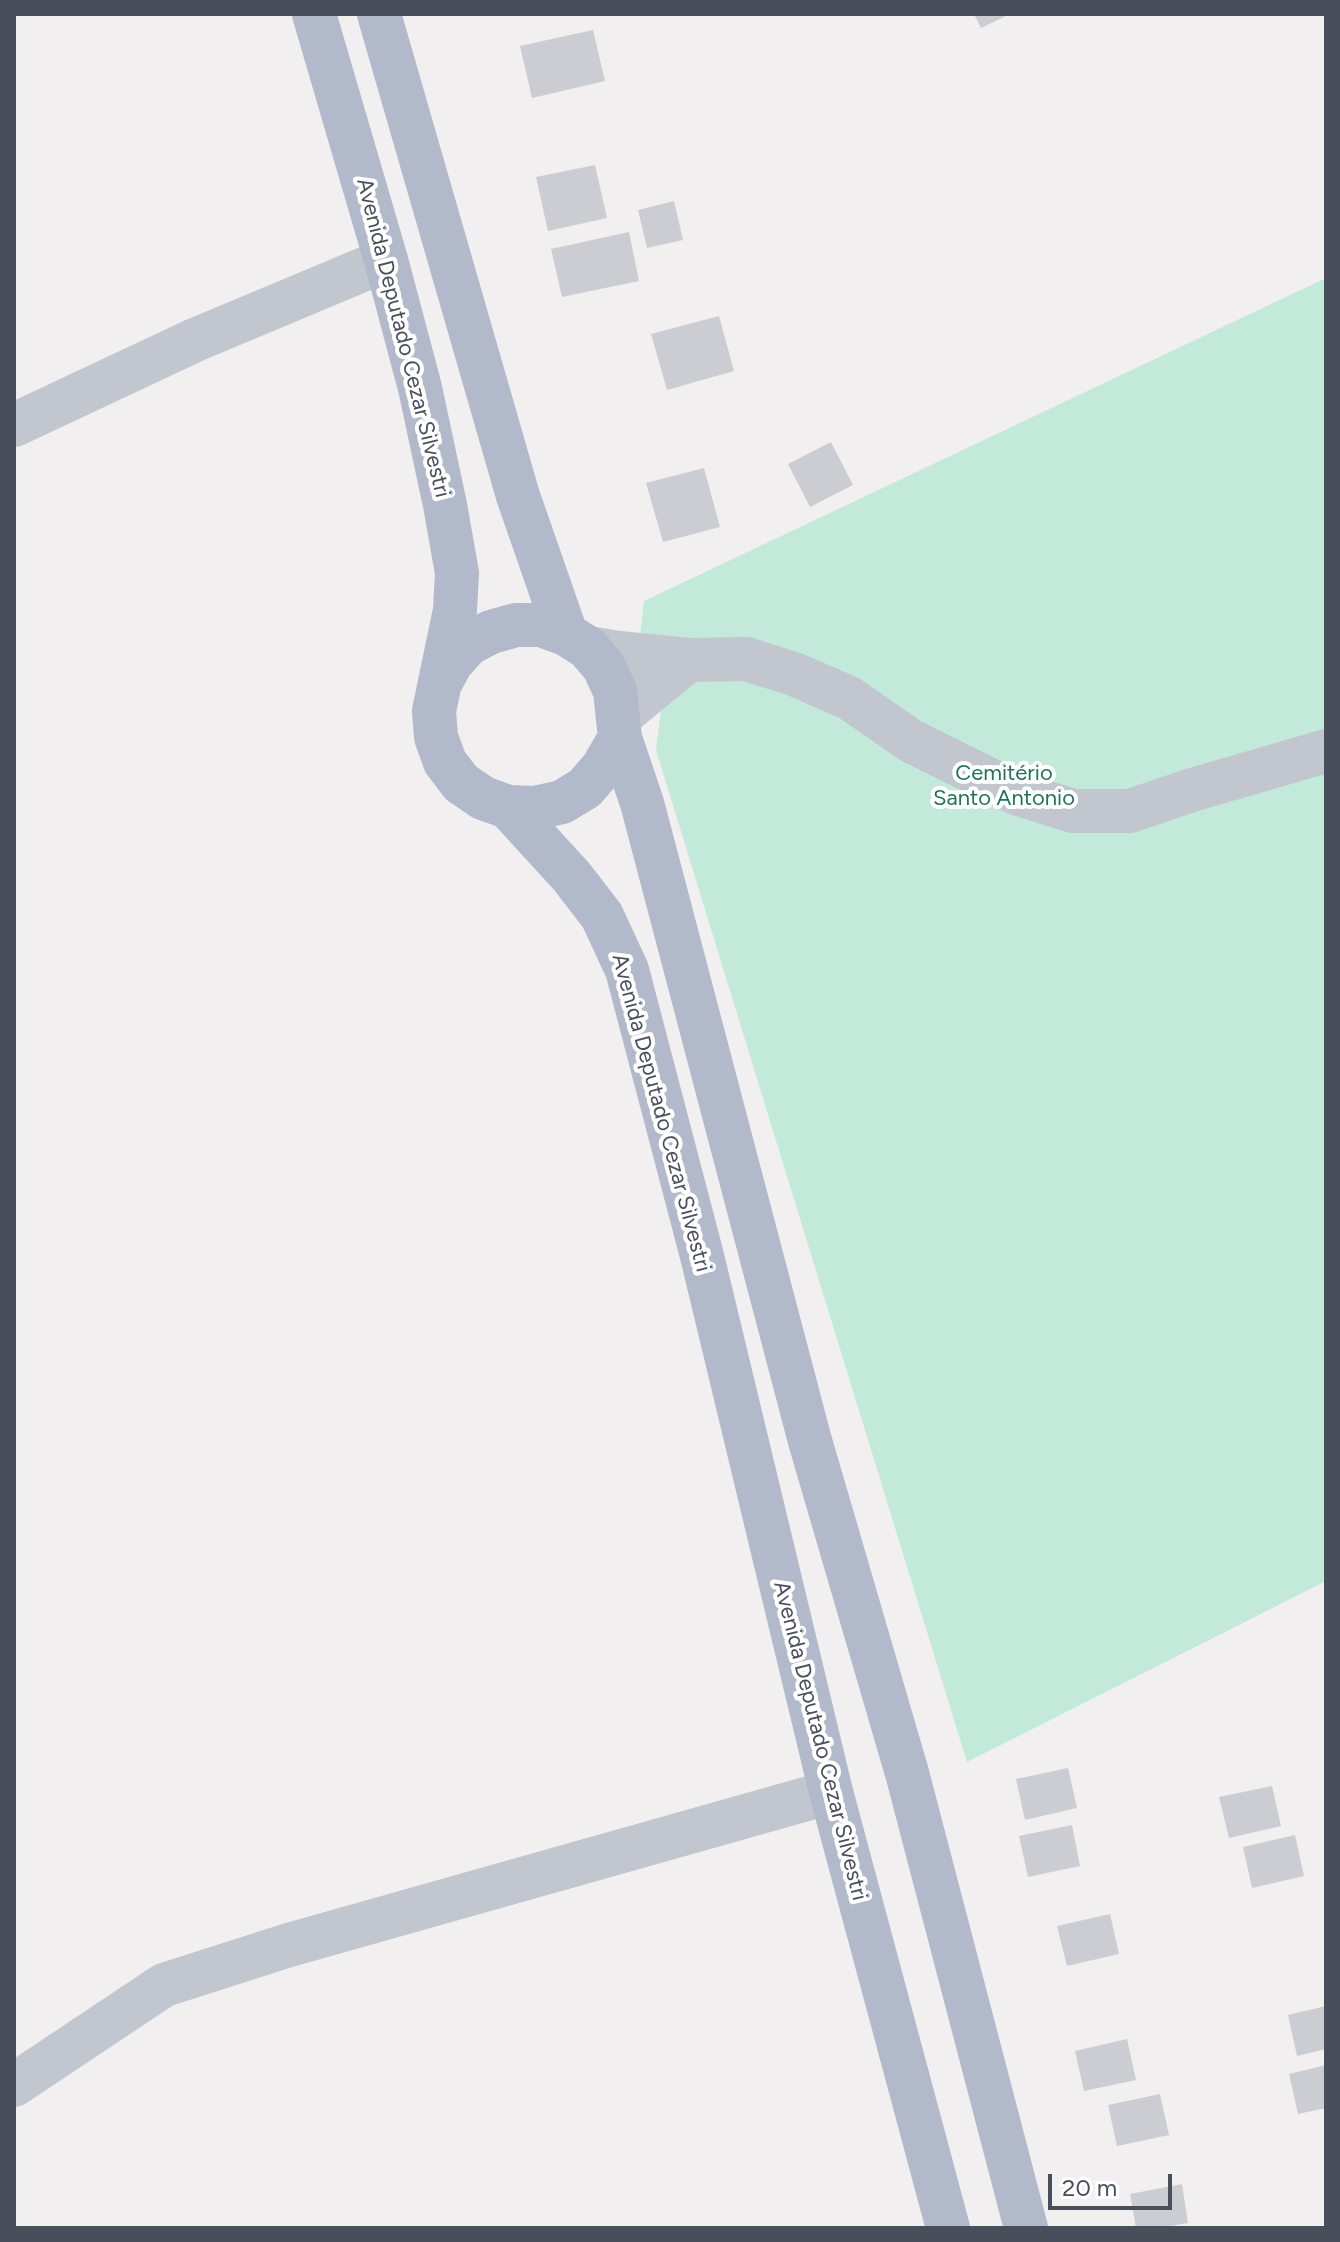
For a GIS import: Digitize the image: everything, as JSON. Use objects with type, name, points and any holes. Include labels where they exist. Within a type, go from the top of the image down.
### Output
[{"type":"main road","name":"Avenida Deputado Cezar Silvestri","points":[[314,14],[420,388],[457,573],[455,610],[434,711],[436,737],[445,762],[461,783],[483,798],[508,807],[572,877],[602,916],[627,970],[702,1256],[831,1792],[948,2228]]},
{"type":"main road","points":[[379,14],[518,496],[577,641]]},
{"type":"main road","points":[[439,685],[451,663],[468,644],[491,632],[516,625],[541,625],[577,641],[604,667],[615,691],[619,727],[642,803],[810,1441],[907,1773],[1026,2228]]},
{"type":"main road","points":[[508,807],[535,808],[562,802],[585,788],[603,767],[619,727]]},
{"type":"lane","points":[[14,425],[195,340],[386,260]]},
{"type":"lane","points":[[577,641],[619,653],[688,660],[746,659],[794,674],[849,698],[911,741],[1016,793],[1073,811],[1130,811],[1326,751]]},
{"type":"lane","points":[[619,727],[688,660]]},
{"type":"lane","points":[[14,2085],[164,1985],[289,1945],[831,1792]]},
{"type":"green space","name":"Cemitério Santo Antonio","points":[[1326,278],[1326,1581],[967,1762],[656,750],[663,695],[639,645],[644,601]]},
{"type":"building","points":[[974,14],[1010,14],[981,28]]},
{"type":"building","points":[[593,30],[605,81],[532,98],[520,46]]},
{"type":"building","points":[[595,165],[607,218],[548,231],[536,177]]},
{"type":"building","points":[[674,201],[683,240],[647,248],[638,210]]},
{"type":"building","points":[[629,232],[639,281],[562,297],[551,249]]},
{"type":"building","points":[[719,316],[734,371],[667,390],[651,334]]},
{"type":"building","points":[[831,442],[853,485],[810,507],[788,464]]},
{"type":"building","points":[[704,468],[720,527],[663,542],[646,483]]},
{"type":"building","points":[[1068,1768],[1077,1808],[1025,1820],[1016,1779]]},
{"type":"building","points":[[1272,1786],[1281,1826],[1229,1838],[1219,1797]]},
{"type":"building","points":[[1072,1825],[1080,1866],[1028,1877],[1019,1836]]},
{"type":"building","points":[[1295,1835],[1304,1876],[1252,1888],[1243,1847]]},
{"type":"building","points":[[1110,1914],[1119,1954],[1067,1966],[1057,1926]]},
{"type":"building","points":[[1326,2006],[1326,2049],[1297,2056],[1288,2015]]},
{"type":"building","points":[[1127,2039],[1136,2080],[1084,2091],[1075,2051]]},
{"type":"building","points":[[1326,2065],[1326,2108],[1298,2114],[1289,2074]]},
{"type":"building","points":[[1160,2094],[1169,2135],[1117,2146],[1108,2105]]},
{"type":"building","points":[[1182,2184],[1188,2223],[1136,2228],[1130,2194]]}]
